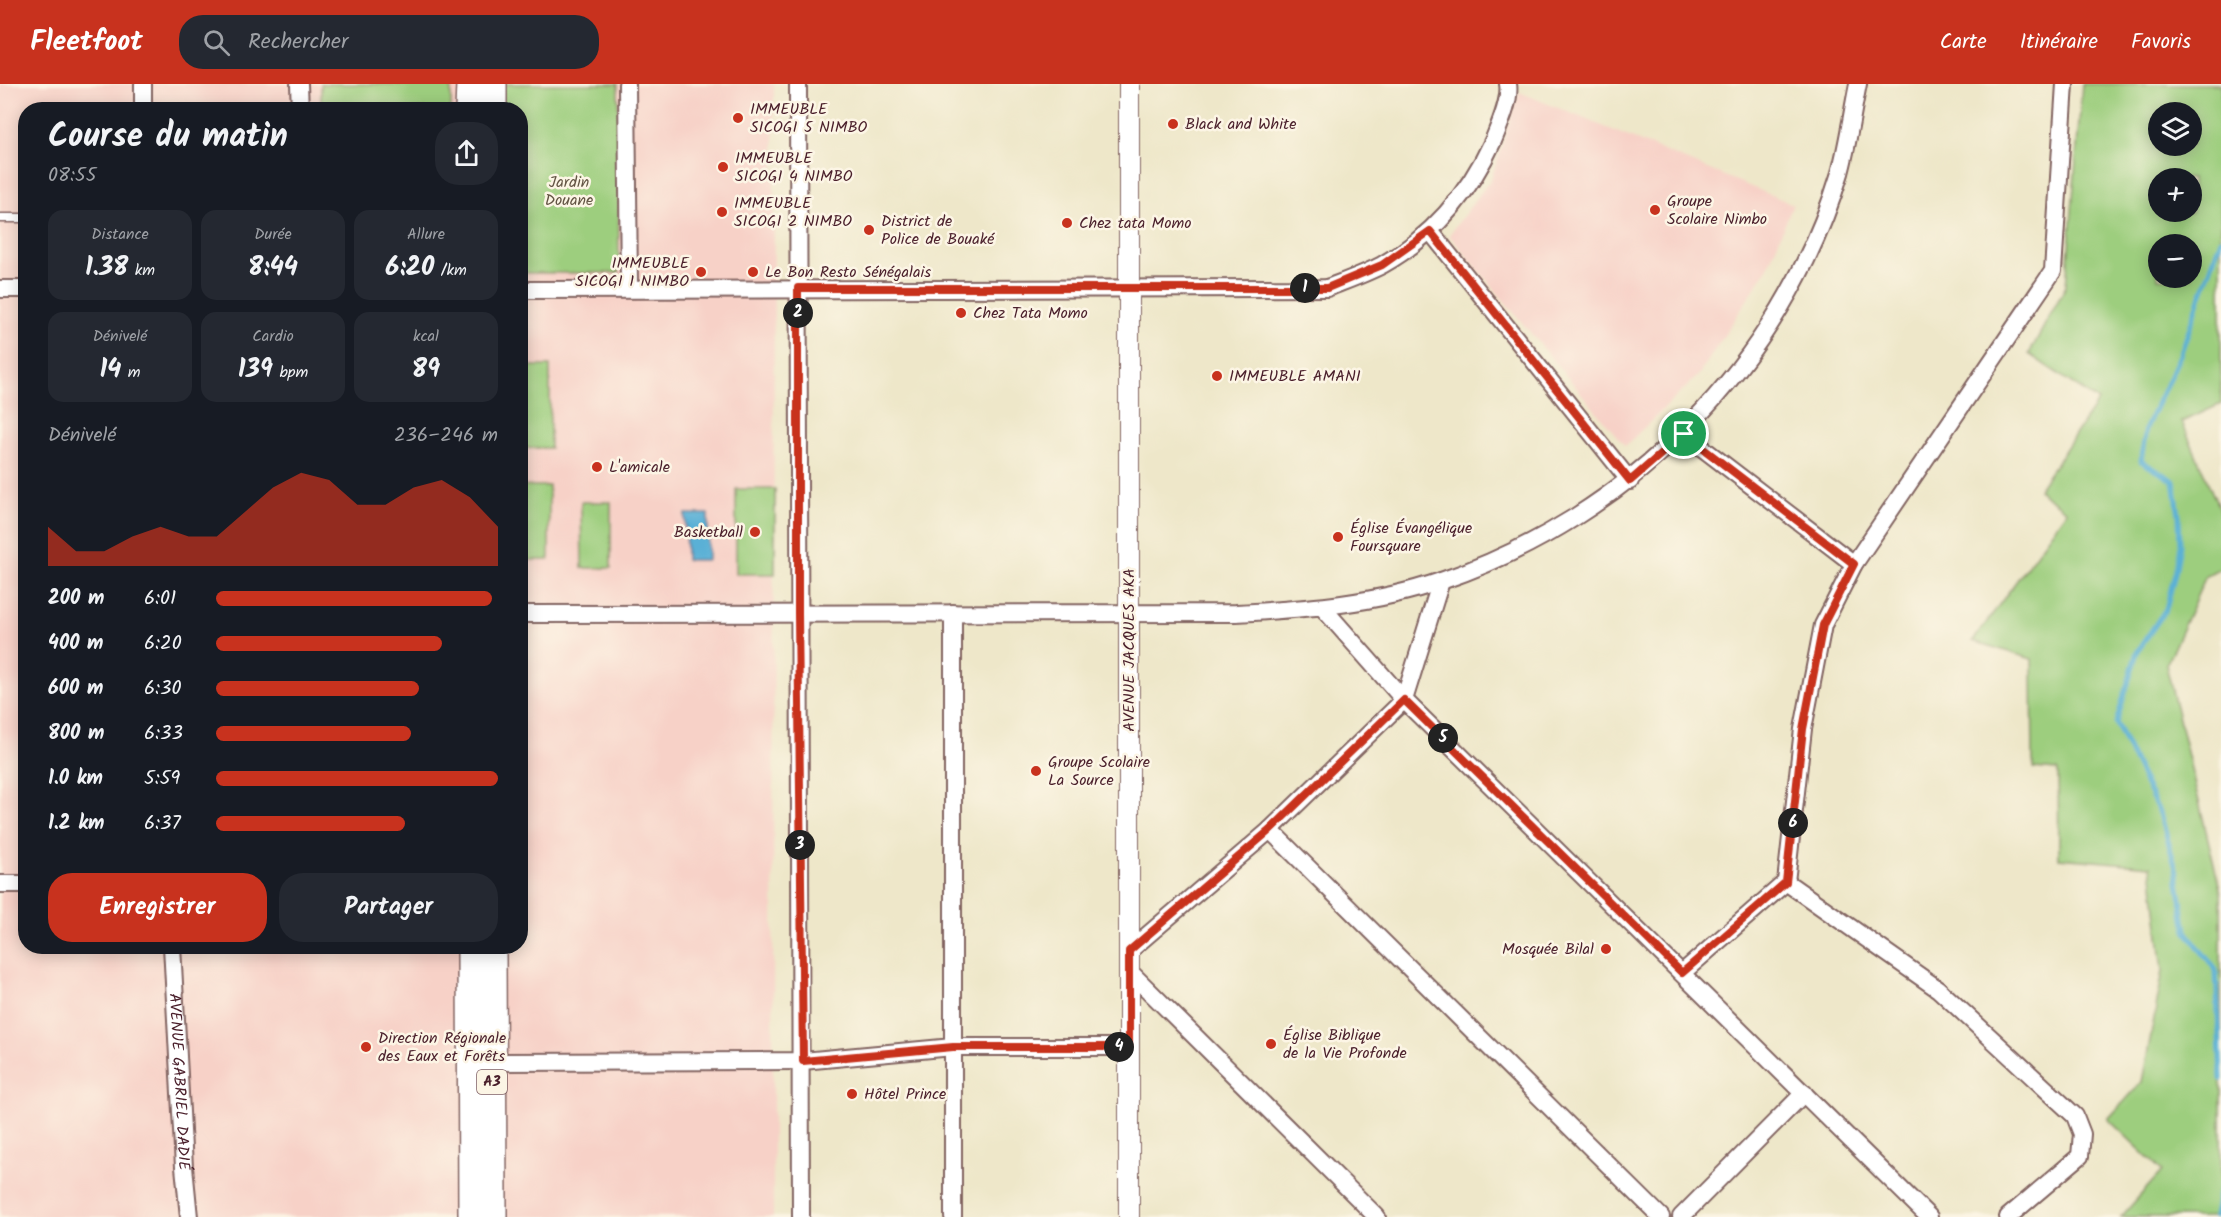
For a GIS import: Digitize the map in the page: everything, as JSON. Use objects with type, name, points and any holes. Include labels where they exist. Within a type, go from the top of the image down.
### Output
[{"type":"highway","points":[[469,102],[470,84]]},
{"type":"highway","points":[[493,84],[493,102]]},
{"type":"highway","name":"A3","points":[[471,954],[472,1217]]},
{"type":"highway","name":"A3","points":[[492,954],[493,1217]]},
{"type":"street","points":[[143,84],[143,102]]},
{"type":"street","points":[[299,84],[300,102]]},
{"type":"street","points":[[627,84],[629,288]]},
{"type":"street","points":[[798,84],[798,613],[803,1061],[801,1217]]},
{"type":"street","name":"AVENUE JACQUES AKA","points":[[1129,84],[1129,1217]]},
{"type":"street","points":[[528,291],[629,288],[1327,288],[1382,265],[1430,231],[1458,201],[1481,166],[1498,129],[1508,84]]},
{"type":"street","points":[[528,614],[1236,613],[1323,608],[1441,581],[1540,539],[1630,481],[1684,434],[1750,356],[1803,268],[1840,172],[1858,84]]},
{"type":"street","points":[[1682,973],[1786,882],[1803,729],[1823,625],[1854,564],[2053,271],[2065,84]]},
{"type":"street","points":[[1430,231],[1630,481]]},
{"type":"street","points":[[0,289],[18,289]]},
{"type":"street","points":[[1684,434],[1854,564]]},
{"type":"street","points":[[1129,951],[1270,830],[1404,700],[1441,581]]},
{"type":"street","points":[[1323,608],[1404,700],[1929,1217]]},
{"type":"street","points":[[953,613],[953,1217]]},
{"type":"street","points":[[1270,830],[1661,1217]]},
{"type":"street","points":[[1786,882],[1938,990],[2075,1116],[2082,1134],[2080,1156],[2008,1217]]},
{"type":"street","points":[[0,884],[18,884]]},
{"type":"street","name":"AVENUE GABRIEL DADIÉ","points":[[172,954],[184,1167],[189,1217]]},
{"type":"street","points":[[1129,971],[1377,1217]]},
{"type":"street","points":[[492,1062],[803,1061],[953,1047],[1129,1047]]},
{"type":"street","points":[[1680,1217],[1804,1093]]},
{"type":"lane","points":[[0,218],[18,218]]},
{"type":"shaded area","points":[[0,84],[774,84],[773,1217],[0,1217]]},
{"type":"shaded area","points":[[1519,92],[1793,204],[1767,269],[1698,376],[1625,446],[1449,235],[1491,179]]},
{"type":"green space","points":[[321,84],[451,84],[451,102],[321,102]]},
{"type":"green space","name":"Jardin Douane","points":[[489,84],[618,84],[619,273],[528,273],[528,102],[489,102]]},
{"type":"green space","points":[[2082,84],[2221,84],[2221,404],[2182,422],[2221,513],[2221,568],[2206,576],[2166,665],[2221,893],[2221,1217],[2121,1217],[2162,1171],[2108,1119],[2142,1082],[2163,971],[2151,866],[2059,858],[2058,770],[2033,768],[2032,659],[1973,641],[2067,511],[2038,490],[2098,401],[2029,354],[2066,286]]},
{"type":"green space","points":[[528,366],[550,366],[550,448],[528,448]]},
{"type":"green space","points":[[528,486],[549,486],[549,560],[528,560]]},
{"type":"green space","name":"Basketball","points":[[736,489],[775,489],[775,574],[736,574]]},
{"type":"green space","points":[[581,502],[611,502],[611,568],[582,568]]},
{"type":"water","points":[[685,514],[708,514],[708,560],[686,560]]},
{"type":"waterway","points":[[2221,239],[2180,355],[2146,428],[2141,461],[2174,481],[2179,515],[2180,545],[2166,609],[2137,652],[2116,723],[2161,816],[2176,869],[2186,931],[2216,970],[2221,1079]]},
{"type":"waterway","points":[[2215,1217],[2221,1184]]},
{"type":"place","name":"IMMEUBLE SICOGI 5 NIMBO","points":[[738,118]]},
{"type":"place","name":"Black and White","points":[[1173,124]]},
{"type":"place","name":"IMMEUBLE SICOGI 4 NIMBO","points":[[723,167]]},
{"type":"place","name":"Groupe Scolaire Nimbo","points":[[1655,210]]},
{"type":"place","name":"IMMEUBLE SICOGI 2 NIMBO","points":[[722,212]]},
{"type":"place","name":"Chez tata Momo","points":[[1067,223]]},
{"type":"place","name":"District de Police de Bouaké","points":[[869,230]]},
{"type":"place","name":"IMMEUBLE SICOGI 1 NIMBO","points":[[701,272]]},
{"type":"place","name":"Le Bon Resto Sénégalais","points":[[753,272]]},
{"type":"place","name":"Chez Tata Momo","points":[[961,313]]},
{"type":"place","name":"IMMEUBLE AMANI","points":[[1217,376]]},
{"type":"place","name":"L'amicale","points":[[597,467]]},
{"type":"place","name":"Basketball","points":[[755,532]]},
{"type":"place","name":"Église Évangélique Foursquare","points":[[1338,537]]},
{"type":"place","name":"Groupe Scolaire La Source","points":[[1036,771]]},
{"type":"place","name":"Mosquée Bilal","points":[[1606,949]]},
{"type":"place","name":"Église Biblique de la Vie Profonde","points":[[1271,1044]]},
{"type":"place","name":"Direction Régionale des Eaux et Forêts","points":[[366,1047]]},
{"type":"place","name":"Hôtel Prince","points":[[852,1094]]},
{"type":"route","points":[[1430,231],[1630,481],[1684,434],[1854,564],[1823,625],[1803,729],[1786,882],[1682,973],[1404,700],[1270,830],[1129,951],[1129,1047],[953,1047],[803,1061],[798,613],[798,288],[1327,288],[1382,265],[1430,231]]}]
